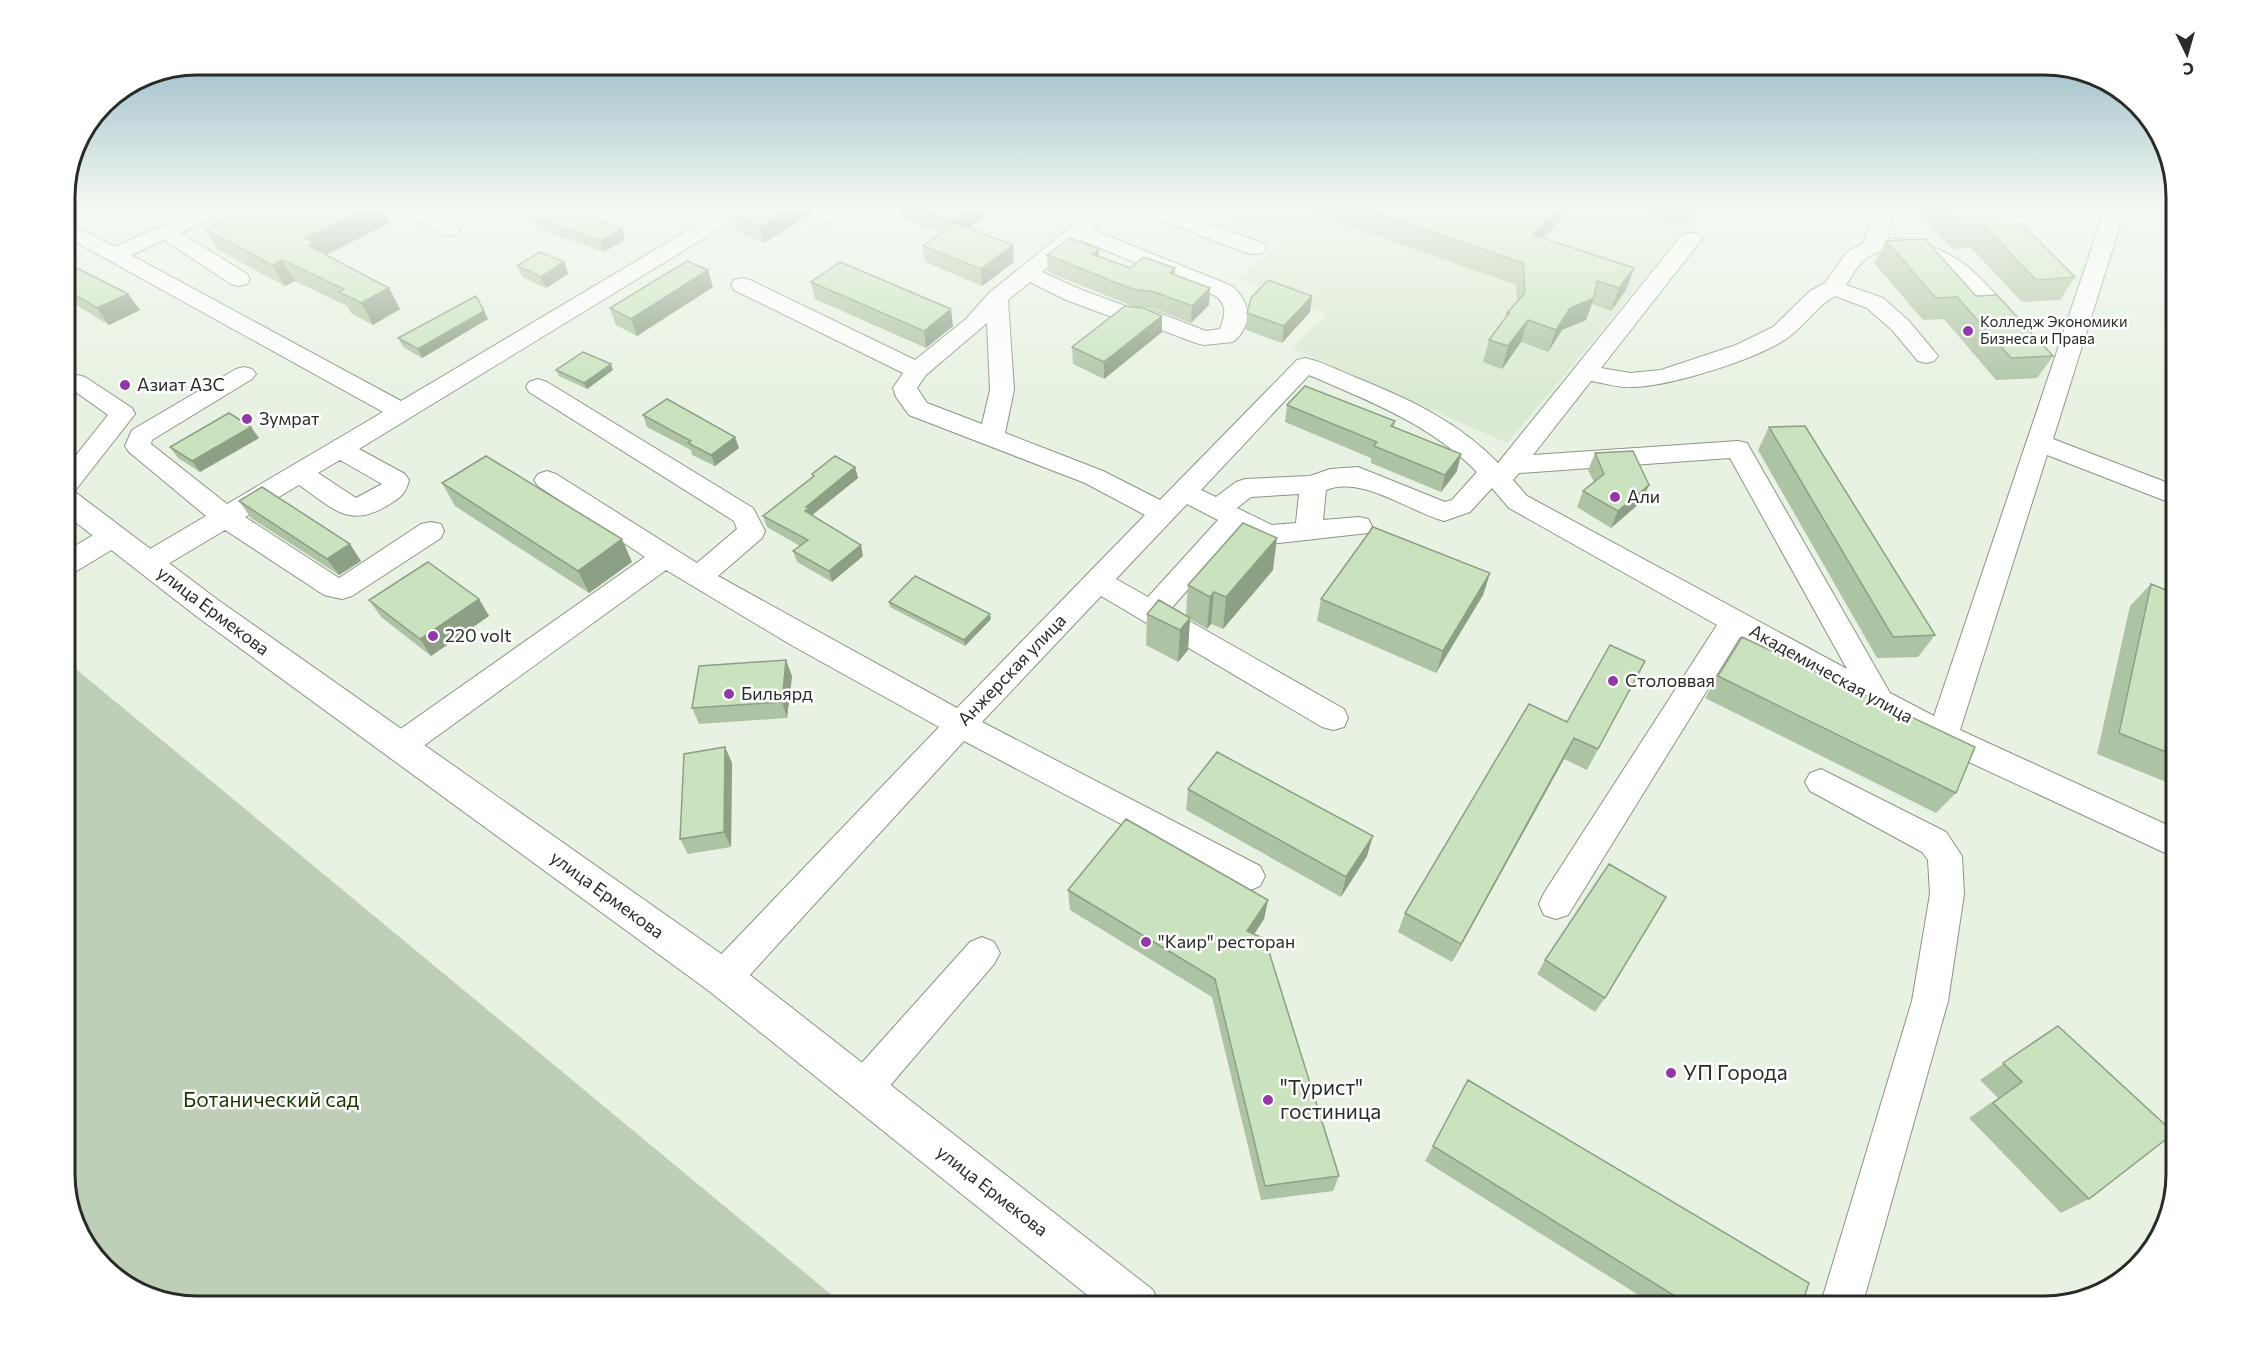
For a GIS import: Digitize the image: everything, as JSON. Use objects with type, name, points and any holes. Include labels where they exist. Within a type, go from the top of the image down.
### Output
[{"type":"main road","name":"улица Ермекова","points":[[75,507],[148,563],[723,978],[1124,1296]]},
{"type":"street","points":[[141,270],[402,412]]},
{"type":"street","points":[[225,270],[239,279]]},
{"type":"street","points":[[148,563],[637,270]]},
{"type":"street","points":[[1032,270],[997,298],[974,324],[917,370],[905,388],[908,397],[918,409],[1094,477],[1163,513]]},
{"type":"street","points":[[1028,273],[1074,295],[1128,315],[1146,316],[1204,338],[1225,337],[1231,332],[1237,312],[1234,300],[1224,291],[1173,270]]},
{"type":"street","points":[[1151,612],[1245,488],[1313,486],[1330,478],[1358,476],[1444,512],[1461,507],[1500,472],[1666,270]]},
{"type":"street","points":[[1584,372],[1630,380],[1664,377],[1724,357],[1781,332],[1818,296],[1833,288],[1846,270]]},
{"type":"street","points":[[1956,270],[1968,278],[2022,339]]},
{"type":"street","points":[[1943,736],[2040,444],[2052,373],[2078,293],[2088,270]]},
{"type":"street","points":[[742,285],[917,370]]},
{"type":"street","points":[[1833,288],[1875,303],[1900,324],[1926,356]]},
{"type":"street","points":[[992,438],[1002,390],[997,298]]},
{"type":"street","name":"Академическая улица","points":[[1305,365],[1390,401],[1434,425],[1500,472],[1518,502],[1943,736],[2166,839]]},
{"type":"street","name":"Анжерская улица","points":[[723,978],[961,724],[1305,365]]},
{"type":"street","points":[[244,374],[141,436],[138,446],[225,517],[334,588],[342,589],[351,584],[431,531]]},
{"type":"street","points":[[75,382],[123,414],[75,474]]},
{"type":"street","points":[[538,387],[744,515],[752,531],[699,577]]},
{"type":"street","points":[[2040,444],[2166,492]]},
{"type":"street","points":[[299,473],[352,508],[367,506],[394,489],[396,480],[340,449]]},
{"type":"street","points":[[1500,472],[1738,449],[1879,700]]},
{"type":"street","points":[[547,480],[622,531],[781,628],[1248,876]]},
{"type":"street","points":[[1309,531],[1313,486]]},
{"type":"street","points":[[1184,492],[1269,535],[1359,526]]},
{"type":"street","points":[[75,559],[113,536]]},
{"type":"street","points":[[400,746],[665,557]]},
{"type":"street","points":[[1097,581],[1333,718]]},
{"type":"street","points":[[1556,904],[1735,621]]},
{"type":"street","points":[[1821,782],[1934,842],[1945,856],[1947,869],[1947,894],[1930,1001],[1844,1296]]},
{"type":"street","points":[[863,1089],[982,953]]},
{"type":"shaded area","points":[[1249,270],[1652,270],[1507,443],[1292,348],[1327,314],[1239,279]]},
{"type":"green space","name":"Ботанический сад","points":[[75,670],[833,1296],[197,1296],[165,1292],[150,1287],[123,1271],[100,1248],[91,1235],[81,1213],[75,1182]]},
{"type":"building","points":[[75,270],[81,270],[128,294],[97,308],[75,295]]},
{"type":"building","points":[[303,270],[355,270],[389,288],[361,303],[339,292],[344,289]]},
{"type":"building","points":[[526,270],[552,270],[541,277]]},
{"type":"building","points":[[672,270],[708,270],[631,319],[610,308]]},
{"type":"building","points":[[828,270],[859,270],[951,309],[924,331],[811,282]]},
{"type":"building","points":[[1084,270],[1173,270],[1170,273],[1210,288],[1192,306],[1155,292],[1132,289]]},
{"type":"building","points":[[1523,270],[1633,270],[1619,288],[1597,281],[1594,298],[1570,308],[1556,330],[1528,320],[1508,346],[1489,340],[1509,313],[1507,313],[1525,293]]},
{"type":"building","points":[[1911,270],[1953,270],[1976,296],[1997,295],[2053,356],[2011,358],[1957,297],[1936,298]]},
{"type":"building","points":[[2026,270],[2068,270],[2075,277],[2036,280]]},
{"type":"building","points":[[1268,280],[1312,296],[1284,326],[1247,313],[1251,298]]},
{"type":"building","points":[[476,296],[484,311],[418,349],[398,338]]},
{"type":"building","points":[[1125,306],[1143,308],[1162,316],[1104,362],[1072,347]]},
{"type":"building","points":[[583,352],[611,364],[584,383],[556,370]]},
{"type":"building","points":[[1305,386],[1395,421],[1391,426],[1461,454],[1445,475],[1374,446],[1377,442],[1287,405]]},
{"type":"building","points":[[667,399],[735,437],[711,455],[688,443],[691,441],[643,415]]},
{"type":"building","points":[[229,413],[251,427],[192,461],[170,447]]},
{"type":"building","points":[[1805,426],[1935,635],[1893,637],[1769,427]]},
{"type":"building","points":[[1633,451],[1649,485],[1618,511],[1583,491],[1604,474],[1595,453]]},
{"type":"building","points":[[486,456],[622,539],[578,571],[442,483]]},
{"type":"building","points":[[835,456],[855,467],[806,507],[809,508],[805,511],[861,545],[829,571],[793,551],[808,540],[763,516],[814,476],[812,474]]},
{"type":"building","points":[[262,487],[350,544],[327,559],[239,501]]},
{"type":"building","points":[[1243,523],[1277,538],[1226,597],[1214,592],[1210,597],[1188,585]]},
{"type":"building","points":[[1373,527],[1490,573],[1443,651],[1321,599]]},
{"type":"building","points":[[428,562],[479,599],[420,639],[369,600]]},
{"type":"building","points":[[915,576],[990,614],[964,640],[889,602]]},
{"type":"building","points":[[2151,584],[2166,590],[2166,752],[2119,733]]},
{"type":"building","points":[[1159,600],[1190,618],[1180,630],[1147,614]]},
{"type":"building","points":[[1742,637],[1975,747],[1956,793],[1718,676]]},
{"type":"building","points":[[1610,645],[1645,661],[1598,749],[1574,738],[1461,944],[1405,913],[1529,704],[1567,722]]},
{"type":"building","points":[[786,660],[782,702],[692,708],[699,666]]},
{"type":"building","points":[[725,747],[724,832],[680,839],[684,754]]},
{"type":"building","points":[[1217,752],[1373,836],[1346,877],[1188,789]]},
{"type":"building","points":[[1126,819],[1268,900],[1247,931],[1265,939],[1339,1176],[1265,1186],[1215,979],[1068,890]]},
{"type":"building","points":[[1609,864],[1666,897],[1605,998],[1545,960]]},
{"type":"building","points":[[2058,1026],[2166,1126],[2166,1139],[2089,1199],[1993,1103],[2022,1082],[2003,1063]]},
{"type":"building","points":[[1468,1080],[1809,1283],[1804,1296],[1675,1296],[1433,1146]]},
{"type":"place","name":"Колледж Экономики Бизнеса и Права","points":[[1968,331]]},
{"type":"place","name":"Азиат АЗС","points":[[125,385]]},
{"type":"place","name":"Зумрат","points":[[247,419]]},
{"type":"place","name":"Али","points":[[1615,497]]},
{"type":"place","name":"220 volt","points":[[433,636]]},
{"type":"place","name":"Столоввая","points":[[1613,681]]},
{"type":"place","name":"Бильярд","points":[[729,694]]},
{"type":"place","name":"\"Каир\" ресторан","points":[[1146,942]]},
{"type":"place","name":"УП Города","points":[[1671,1073]]},
{"type":"place","name":"\"Турист\" гостиница","points":[[1268,1100]]}]
